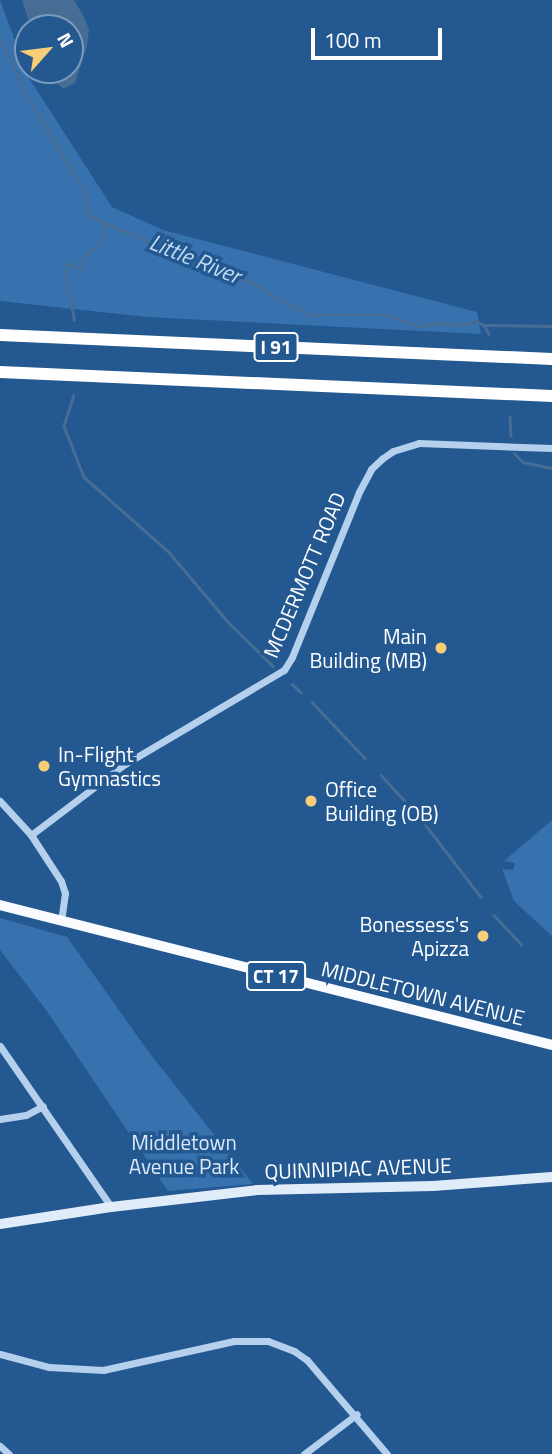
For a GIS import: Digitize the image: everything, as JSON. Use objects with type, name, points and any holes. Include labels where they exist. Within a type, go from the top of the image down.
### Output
[{"type":"highway","name":"I 91","points":[[0,335],[552,359]]},
{"type":"highway","name":"I 91","points":[[0,372],[552,396]]},
{"type":"main road","name":"MIDDLETOWN AVENUE","points":[[0,905],[552,1045]]},
{"type":"main road","name":"QUINNIPIAC AVENUE","points":[[0,1224],[111,1207],[257,1190],[433,1186],[552,1177]]},
{"type":"street","name":"MCDERMOTT ROAD","points":[[31,835],[125,764],[284,670],[292,657],[359,492],[372,469],[383,458],[419,443],[552,448]]},
{"type":"street","points":[[0,801],[31,835],[63,886],[61,921]]},
{"type":"street","points":[[0,1046],[111,1207]]},
{"type":"street","points":[[0,1119],[26,1115],[43,1106]]},
{"type":"street","points":[[0,1355],[49,1367],[103,1370],[234,1341],[268,1341],[294,1350],[307,1360],[357,1414],[387,1454]]},
{"type":"street","points":[[303,1454],[357,1414]]},
{"type":"street","points":[[0,1446],[9,1454]]},
{"type":"green space","points":[[0,0],[14,38],[14,84],[33,84],[112,207],[163,230],[477,312],[481,334],[147,317],[0,301]]},
{"type":"green space","points":[[552,820],[552,936],[514,901],[502,869],[513,870],[515,863],[504,861]]},
{"type":"green space","name":"Middletown Avenue Park","points":[[0,918],[67,937],[148,1051],[253,1184],[168,1191],[46,1010],[0,950]]},
{"type":"shaded area","points":[[22,0],[74,0],[82,14],[26,14]]},
{"type":"shaded area","points":[[84,17],[89,29],[84,55]]},
{"type":"shaded area","points":[[58,84],[73,84],[63,89]]},
{"type":"waterway","name":"Little River","points":[[0,37],[28,98],[85,191],[87,210],[92,217],[219,273],[253,283],[283,302],[311,315],[387,315],[418,326],[439,323],[461,325],[476,321],[484,325],[489,334]]},
{"type":"waterway","points":[[74,320],[64,268],[66,263],[81,268],[85,255],[100,243],[106,223]]},
{"type":"waterway","points":[[484,325],[552,326]]},
{"type":"waterway","points":[[74,395],[64,426],[84,477],[168,551],[230,624],[273,666]]},
{"type":"waterway","name":"Little River","points":[[510,417],[511,436]]},
{"type":"waterway","name":"Little River","points":[[514,453],[523,462],[552,468]]},
{"type":"waterway","points":[[292,684],[301,692]]},
{"type":"waterway","points":[[312,702],[365,758]]},
{"type":"waterway","points":[[381,775],[418,815],[481,897]]},
{"type":"waterway","points":[[494,915],[521,944]]},
{"type":"place","name":"Main Building (MB)","points":[[441,648]]},
{"type":"place","name":"In-Flight Gymnastics","points":[[44,766]]},
{"type":"place","name":"Office Building (OB)","points":[[311,801]]},
{"type":"place","name":"Bonessess's Apizza","points":[[483,936]]}]
